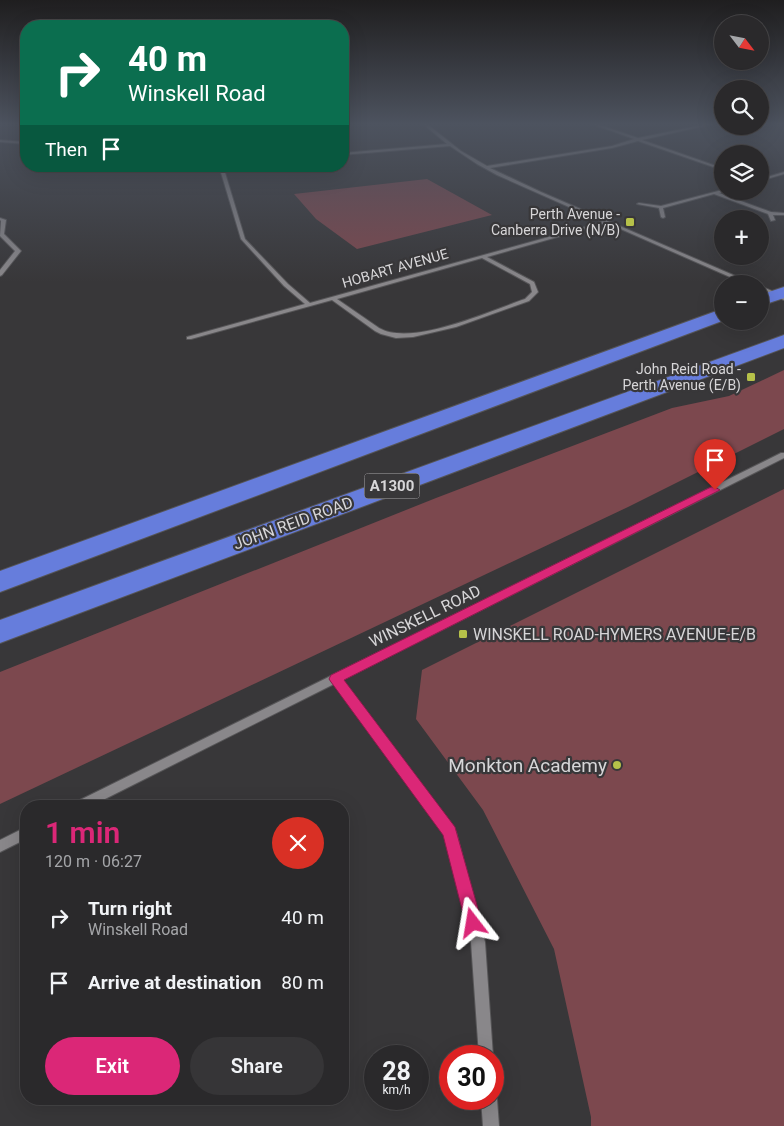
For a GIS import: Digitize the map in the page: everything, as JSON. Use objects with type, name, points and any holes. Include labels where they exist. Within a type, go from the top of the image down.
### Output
[{"type":"highway","name":"A1300","points":[[0,582],[714,318]]},
{"type":"highway","name":"JOHN REID ROAD","points":[[0,632],[784,341]]},
{"type":"street","points":[[224,177],[243,239],[286,285],[310,305]]},
{"type":"street","points":[[509,177],[729,275]]},
{"type":"street","points":[[639,204],[661,208],[714,193]]},
{"type":"street","points":[[734,200],[770,213],[784,214]]},
{"type":"street","points":[[661,208],[663,217]]},
{"type":"street","points":[[770,213],[773,220]]},
{"type":"street","points":[[0,219],[4,220],[1,234],[18,251],[0,274]]},
{"type":"street","name":"HOBART AVENUE","points":[[333,298],[607,222]]},
{"type":"street","name":"HOBART AVENUE","points":[[333,298],[384,334],[402,337],[423,335],[527,300],[536,292],[532,283],[482,256]]},
{"type":"street","points":[[189,338],[333,298]]},
{"type":"street","name":"WINSKELL ROAD","points":[[92,800],[784,455]]},
{"type":"street","points":[[336,679],[450,832],[478,942],[485,1045]]},
{"type":"street","points":[[0,846],[20,836]]},
{"type":"street","points":[[491,1110],[492,1126]]},
{"type":"shaded area","points":[[427,179],[492,215],[357,249],[316,219],[294,194]]},
{"type":"shaded area","points":[[784,370],[784,429],[628,507],[0,804],[0,672],[436,498],[672,408],[729,396]]},
{"type":"shaded area","name":"Monkton Academy","points":[[784,489],[784,1126],[591,1126],[591,1117],[554,949],[483,810],[416,719],[422,670]]},
{"type":"place","name":"Perth Avenue - Canberra Drive (N/B)","points":[[630,222]]},
{"type":"place","name":"John Reid Road - Perth Avenue (E/B)","points":[[751,377]]},
{"type":"place","name":"WINSKELL ROAD-HYMERS AVENUE-E/B","points":[[463,634]]},
{"type":"place","name":"Monkton Academy","points":[[617,765]]},
{"type":"route","points":[[473,923],[450,832],[336,679],[715,490]]}]
